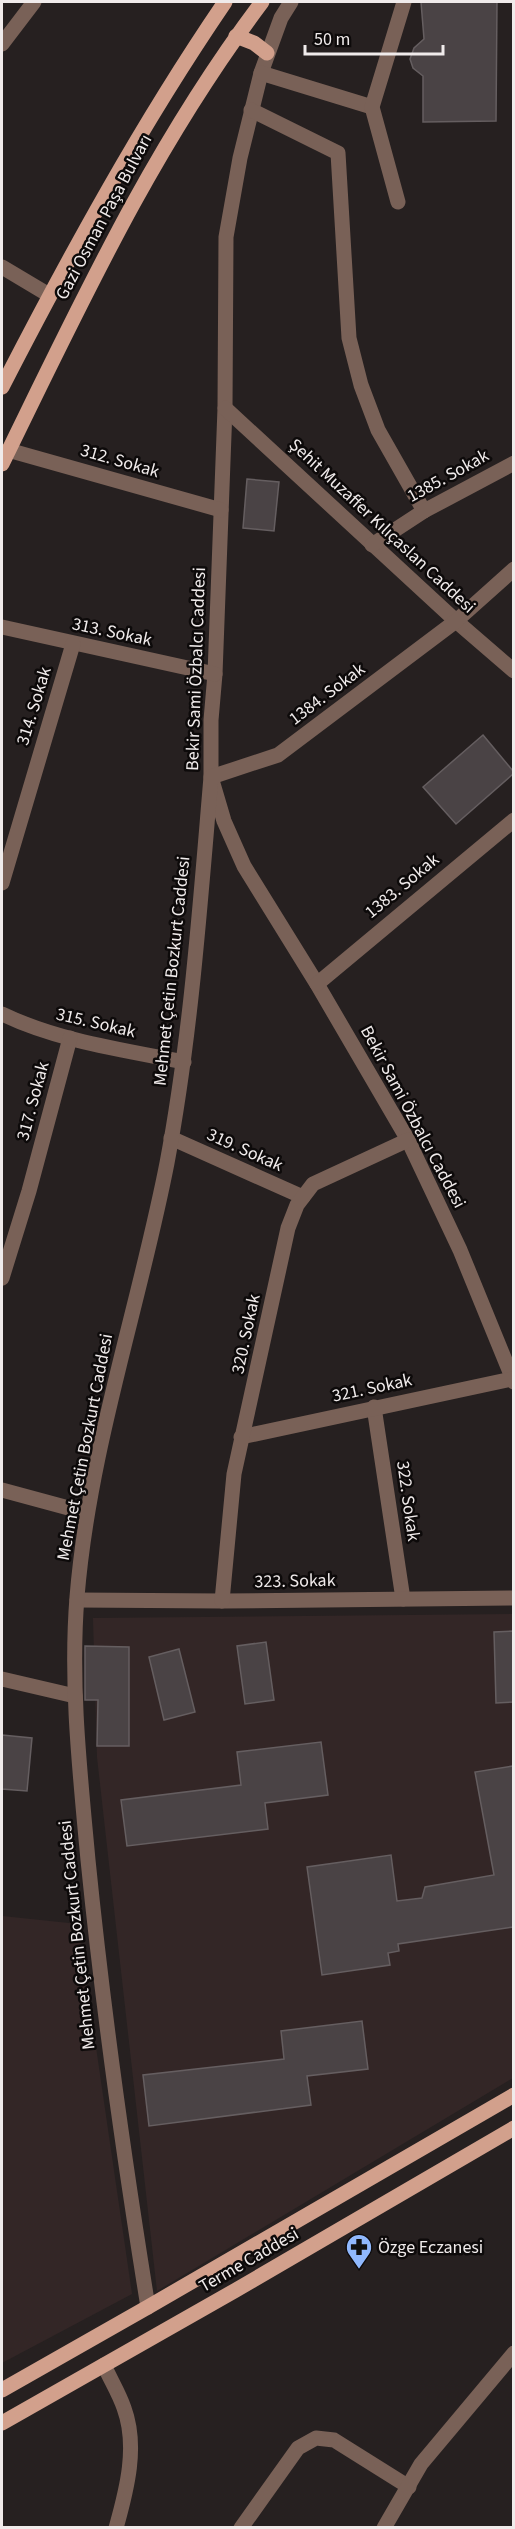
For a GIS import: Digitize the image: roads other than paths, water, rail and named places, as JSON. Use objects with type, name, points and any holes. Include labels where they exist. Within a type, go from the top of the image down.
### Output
[{"type":"main road","name":"Gazi Osman Paşa Bulvarı","points":[[2,387],[49,295],[138,136],[225,2]]},
{"type":"main road","name":"Gazi Osman Paşa Bulvarı","points":[[5,457],[89,284],[154,163],[236,36],[262,2]]},
{"type":"main road","points":[[236,36],[254,43],[267,53]]},
{"type":"main road","name":"Terme Caddesi","points":[[2,2390],[513,2095]]},
{"type":"main road","name":"Terme Caddesi","points":[[2,2423],[513,2128]]},
{"type":"street","points":[[2,44],[8,25],[34,2]]},
{"type":"street","name":"Bekir Sami Özbalcı Caddesi","points":[[291,2],[281,18],[261,73],[251,110],[226,237],[225,408],[215,674],[211,720],[211,777],[224,821],[244,866],[317,984],[408,1140],[460,1250],[513,1381]]},
{"type":"street","points":[[398,202],[372,106],[404,2]]},
{"type":"street","points":[[261,73],[372,106]]},
{"type":"street","points":[[251,110],[338,153],[349,338],[361,385],[378,430],[424,511]]},
{"type":"street","points":[[2,267],[49,295]]},
{"type":"street","name":"Şehit Muzaffer Kılıçaslan Caddesi","points":[[225,408],[372,545],[513,671]]},
{"type":"street","name":"312. Sokak","points":[[5,457],[221,510]]},
{"type":"street","name":"1385. Sokak","points":[[372,545],[424,511],[513,463]]},
{"type":"street","name":"1384. Sokak","points":[[211,777],[278,755],[456,621],[513,569]]},
{"type":"street","name":"313. Sokak","points":[[2,627],[215,674]]},
{"type":"street","name":"314. Sokak","points":[[2,883],[73,644]]},
{"type":"street","name":"Mehmet Çetin Bozkurt Caddesi","points":[[148,2307],[120,2129],[99,1967],[75,1696],[77,1600],[87,1513],[171,1138],[184,1062],[211,777]]},
{"type":"street","name":"1383. Sokak","points":[[317,984],[513,820]]},
{"type":"street","name":"315. Sokak","points":[[2,1014],[38,1029],[70,1038],[184,1062]]},
{"type":"street","name":"317. Sokak","points":[[2,1278],[29,1191],[70,1038]]},
{"type":"street","name":"319. Sokak","points":[[171,1138],[303,1197]]},
{"type":"street","name":"320. Sokak","points":[[222,1602],[234,1474],[288,1228],[297,1205],[313,1184],[332,1173],[408,1140]]},
{"type":"street","name":"321. Sokak","points":[[241,1437],[374,1407],[513,1381]]},
{"type":"street","name":"322. Sokak","points":[[374,1407],[403,1599]]},
{"type":"street","points":[[2,1490],[87,1513]]},
{"type":"street","name":"323. Sokak","points":[[77,1600],[222,1602],[513,1598]]},
{"type":"street","points":[[2,1679],[75,1696]]},
{"type":"street","points":[[384,2528],[421,2464],[436,2443],[513,2353]]},
{"type":"street","points":[[104,2366],[124,2408],[132,2438],[129,2470],[116,2528]]},
{"type":"street","points":[[241,2528],[298,2448],[316,2438],[334,2440],[409,2487]]},
{"type":"place","name":"Özge Eczanesi","points":[[359,2270]]}]
